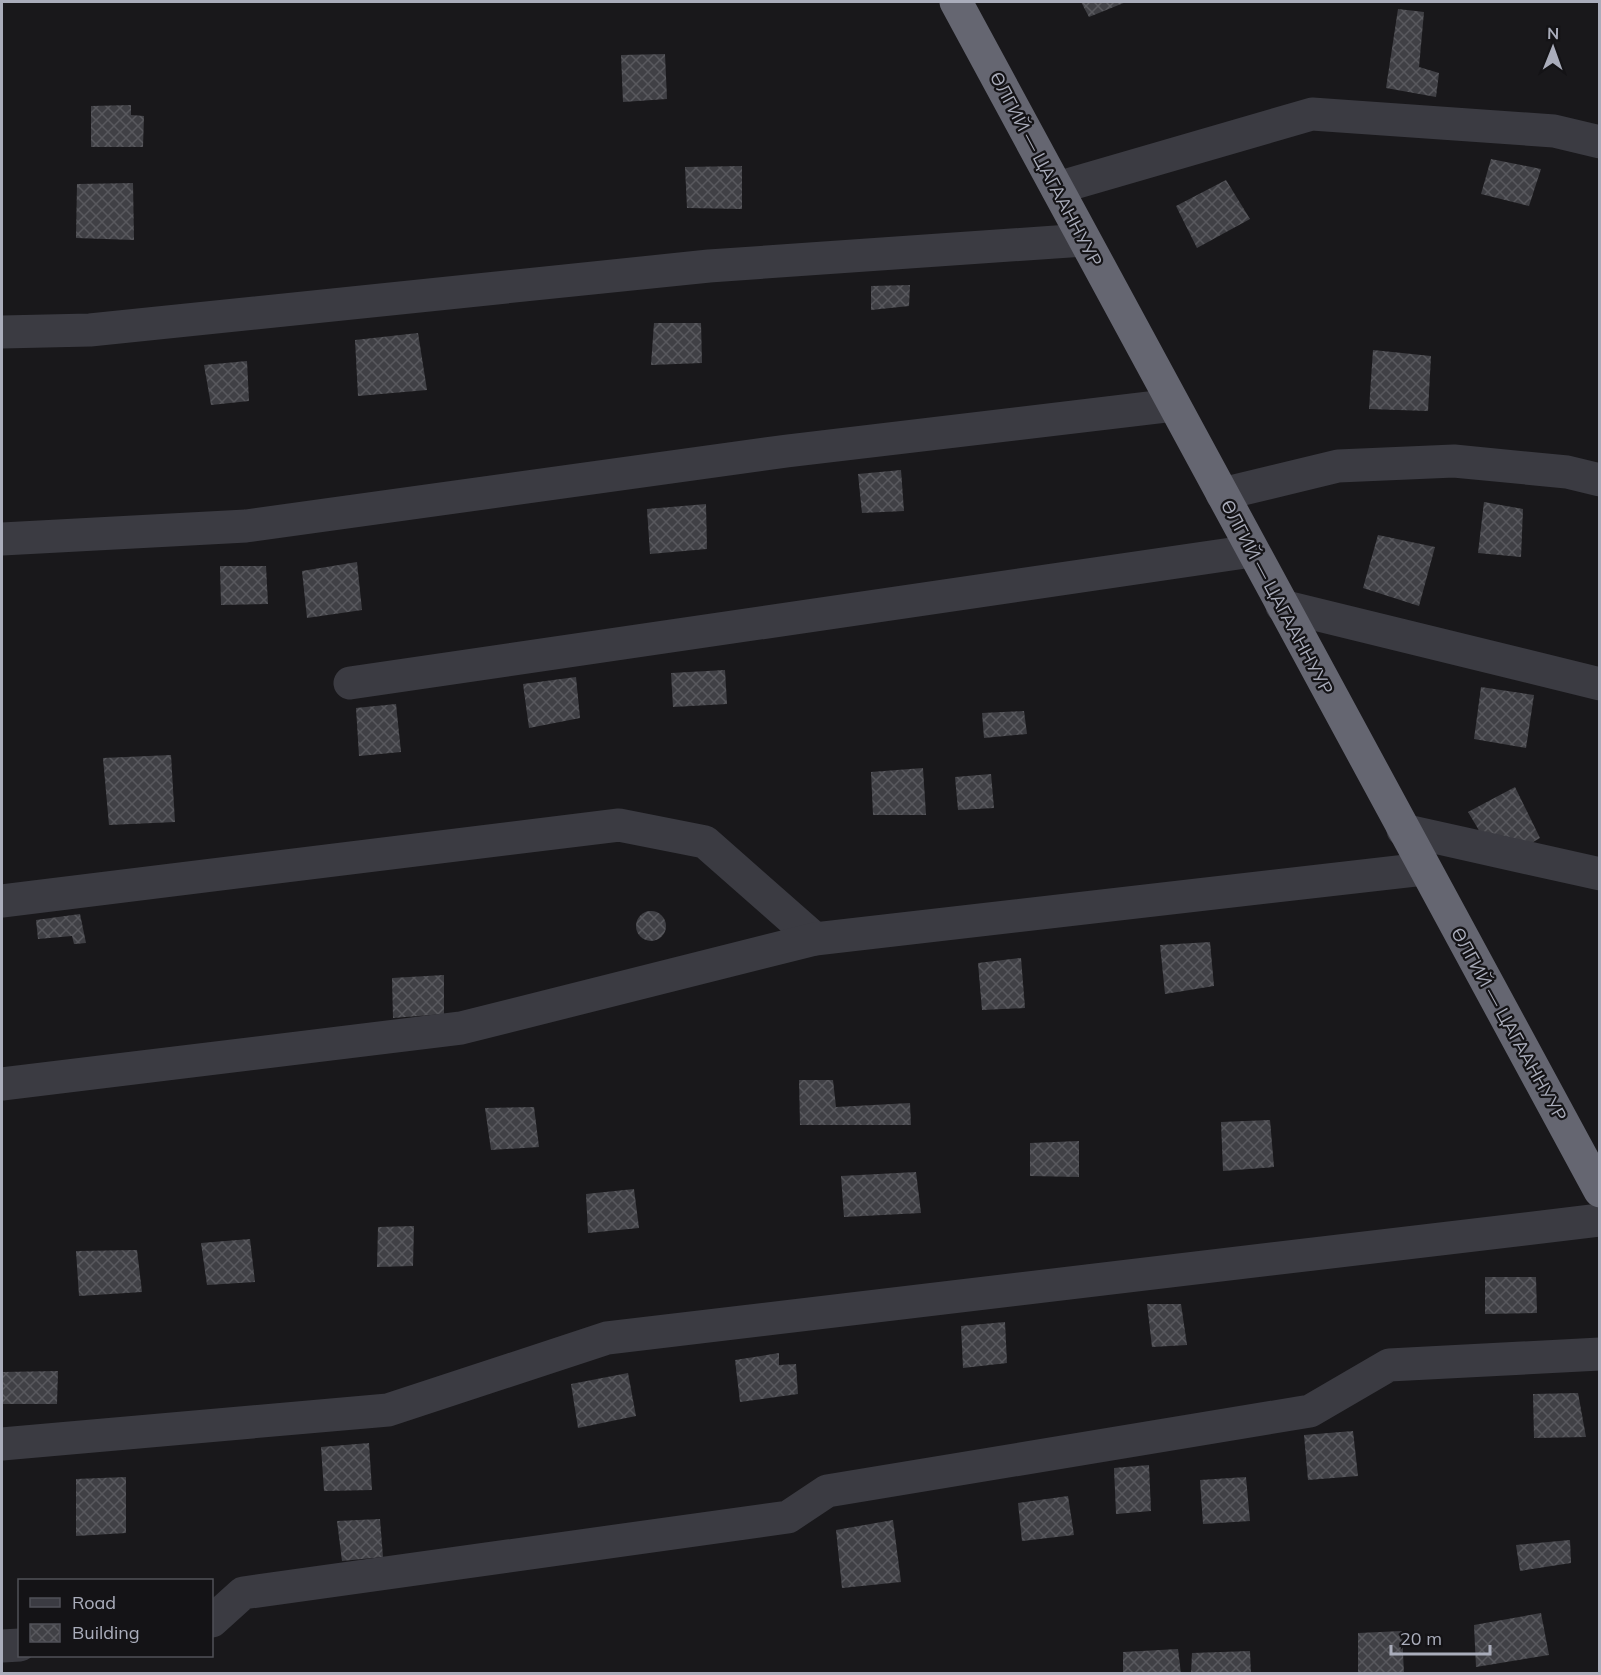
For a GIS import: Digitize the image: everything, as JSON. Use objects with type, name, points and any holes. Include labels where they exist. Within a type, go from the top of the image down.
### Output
[{"type":"highway","name":"ӨЛГИЙ — ЦАГААННУУР","points":[[956,2],[1599,1191]]},
{"type":"street","points":[[1057,188],[1312,114],[1554,131],[1599,142]]},
{"type":"street","points":[[2,332],[90,330],[709,266],[1084,240]]},
{"type":"street","points":[[2,539],[246,526],[787,451],[1174,405]]},
{"type":"street","points":[[1222,494],[1338,466],[1454,461],[1567,472],[1599,480]]},
{"type":"street","points":[[350,683],[1252,550]]},
{"type":"street","points":[[1282,606],[1599,684]]},
{"type":"street","points":[[2,901],[620,825],[705,842],[815,939]]},
{"type":"street","points":[[1403,830],[1599,874]]},
{"type":"street","points":[[2,1084],[461,1028],[815,939],[1424,869]]},
{"type":"street","points":[[2,1444],[388,1410],[607,1338],[1599,1220]]},
{"type":"street","points":[[213,1620],[243,1593],[788,1517],[827,1491],[1310,1410],[1389,1365],[1599,1354]]},
{"type":"street","points":[[2,1646],[18,1645]]},
{"type":"building","points":[[1081,2],[1126,2],[1089,17]]},
{"type":"building","points":[[1398,9],[1424,12],[1419,67],[1439,73],[1436,97],[1386,88]]},
{"type":"building","points":[[665,54],[667,99],[623,102],[621,55]]},
{"type":"building","points":[[131,105],[131,115],[144,116],[143,147],[91,147],[91,106]]},
{"type":"building","points":[[1491,159],[1541,169],[1529,206],[1481,194]]},
{"type":"building","points":[[742,166],[742,209],[687,208],[685,167]]},
{"type":"building","points":[[1226,180],[1250,219],[1197,248],[1176,206]]},
{"type":"building","points":[[133,183],[134,240],[76,238],[77,184]]},
{"type":"building","points":[[910,285],[909,306],[871,310],[871,286]]},
{"type":"building","points":[[654,323],[701,323],[702,363],[651,365]]},
{"type":"building","points":[[418,333],[427,390],[358,396],[355,340]]},
{"type":"building","points":[[1373,350],[1431,356],[1428,411],[1369,409]]},
{"type":"building","points":[[247,361],[249,401],[211,405],[204,365]]},
{"type":"building","points":[[901,470],[904,511],[862,513],[858,474]]},
{"type":"building","points":[[1484,502],[1523,509],[1521,557],[1478,553]]},
{"type":"building","points":[[706,504],[707,549],[650,554],[647,509]]},
{"type":"building","points":[[1378,535],[1435,547],[1419,606],[1363,588]]},
{"type":"building","points":[[357,562],[362,610],[307,618],[302,571]]},
{"type":"building","points":[[220,566],[266,566],[268,604],[221,605]]},
{"type":"building","points":[[725,670],[727,704],[673,707],[671,673]]},
{"type":"building","points":[[576,677],[580,718],[529,728],[523,684]]},
{"type":"building","points":[[1481,687],[1534,695],[1526,748],[1474,739]]},
{"type":"building","points":[[396,704],[401,752],[359,756],[356,708]]},
{"type":"building","points":[[1024,711],[1027,734],[984,738],[982,713]]},
{"type":"building","points":[[171,755],[175,822],[109,825],[103,758]]},
{"type":"building","points":[[923,768],[926,815],[873,815],[871,772]]},
{"type":"building","points":[[991,774],[994,808],[958,810],[955,777]]},
{"type":"building","points":[[1515,787],[1540,838],[1498,862],[1468,812]]},
{"type":"building","points":[[651,911],[657,912],[665,920],[665,932],[657,940],[651,941],[645,940],[637,932],[636,926],[637,920],[645,912]]},
{"type":"building","points":[[80,914],[86,943],[74,944],[72,936],[38,939],[36,920]]},
{"type":"building","points":[[1210,942],[1214,986],[1165,994],[1160,945]]},
{"type":"building","points":[[1021,958],[1025,1008],[982,1010],[978,963]]},
{"type":"building","points":[[444,975],[444,1014],[393,1018],[392,978]]},
{"type":"building","points":[[799,1080],[833,1080],[836,1107],[910,1103],[911,1125],[800,1125]]},
{"type":"building","points":[[534,1107],[539,1147],[491,1150],[485,1108]]},
{"type":"building","points":[[1270,1120],[1274,1167],[1223,1171],[1221,1122]]},
{"type":"building","points":[[1079,1141],[1079,1177],[1030,1176],[1030,1143]]},
{"type":"building","points":[[916,1172],[921,1213],[844,1217],[841,1176]]},
{"type":"building","points":[[634,1189],[639,1228],[588,1233],[586,1194]]},
{"type":"building","points":[[414,1226],[413,1266],[377,1267],[378,1227]]},
{"type":"building","points":[[250,1239],[255,1282],[207,1285],[201,1243]]},
{"type":"building","points":[[137,1250],[142,1292],[79,1296],[76,1251]]},
{"type":"building","points":[[1485,1277],[1536,1277],[1537,1313],[1485,1314]]},
{"type":"building","points":[[1147,1304],[1181,1304],[1187,1345],[1152,1347]]},
{"type":"building","points":[[1005,1322],[1007,1363],[963,1368],[961,1326]]},
{"type":"building","points":[[779,1353],[779,1365],[796,1364],[798,1394],[740,1402],[735,1360]]},
{"type":"building","points":[[58,1371],[57,1404],[2,1404],[2,1372]]},
{"type":"building","points":[[628,1373],[636,1416],[578,1428],[571,1384]]},
{"type":"building","points":[[1578,1393],[1586,1437],[1534,1438],[1533,1394]]},
{"type":"building","points":[[1353,1431],[1358,1476],[1308,1480],[1304,1435]]},
{"type":"building","points":[[369,1443],[372,1490],[324,1491],[321,1447]]},
{"type":"building","points":[[1149,1465],[1151,1511],[1116,1514],[1114,1468]]},
{"type":"building","points":[[126,1477],[126,1533],[76,1536],[76,1479]]},
{"type":"building","points":[[1246,1477],[1250,1521],[1203,1524],[1200,1480]]},
{"type":"building","points":[[1068,1496],[1074,1535],[1022,1541],[1018,1503]]},
{"type":"building","points":[[380,1519],[383,1557],[342,1561],[337,1521]]},
{"type":"building","points":[[893,1520],[901,1582],[842,1588],[836,1530]]},
{"type":"building","points":[[1570,1540],[1571,1563],[1520,1571],[1516,1545]]},
{"type":"building","points":[[1541,1613],[1549,1655],[1476,1667],[1474,1625]]},
{"type":"building","points":[[1402,1631],[1404,1674],[1358,1674],[1358,1633]]},
{"type":"building","points":[[1178,1649],[1181,1674],[1123,1674],[1123,1652]]},
{"type":"building","points":[[1250,1651],[1251,1674],[1191,1674],[1192,1653]]}]
